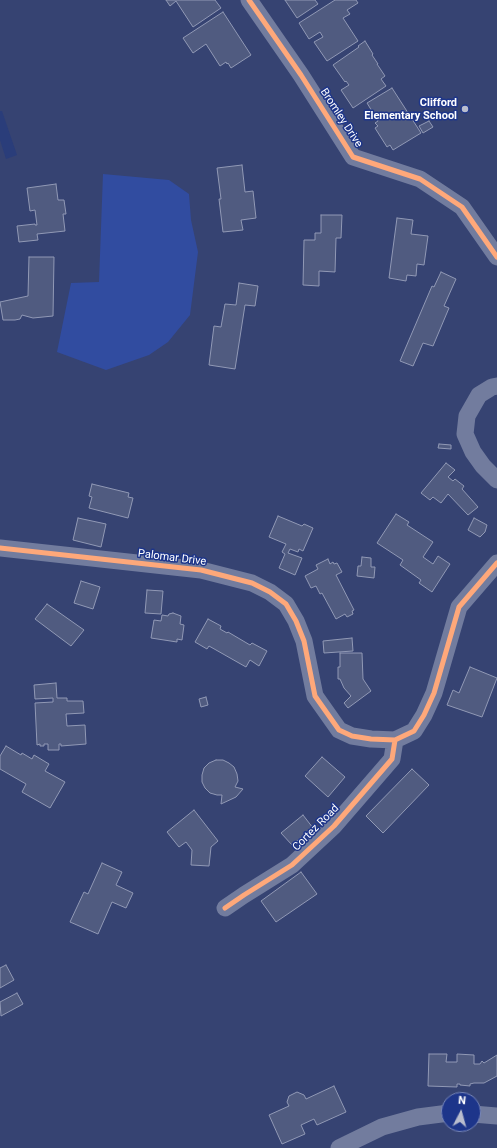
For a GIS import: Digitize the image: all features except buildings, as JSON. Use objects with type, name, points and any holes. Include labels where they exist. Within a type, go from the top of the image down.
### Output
[{"type":"street","name":"Bromley Drive","points":[[250,0],[354,157],[420,180],[462,207],[497,257]]},
{"type":"street","points":[[497,386],[492,387],[479,395],[467,416],[465,434],[473,452],[483,466],[497,480]]},
{"type":"street","name":"Palomar Drive","points":[[0,548],[201,570],[252,583],[270,592],[286,604],[296,621],[304,641],[315,696],[339,730],[352,736],[371,739],[395,740],[414,731],[424,715],[434,693],[459,607],[497,563]]},
{"type":"street","name":"Cortez Road","points":[[226,908],[292,865],[334,826],[392,759],[395,740]]},
{"type":"street","points":[[339,1148],[382,1127],[418,1117],[441,1114]]},
{"type":"street","points":[[481,1115],[497,1116]]},
{"type":"shaded area","points":[[0,111],[2,111],[17,155],[6,159],[0,140]]},
{"type":"shaded area","points":[[103,174],[169,180],[189,194],[191,220],[198,252],[190,315],[168,342],[149,355],[106,370],[57,352],[71,283],[99,282]]},
{"type":"cycle path","points":[[249,0],[301,75],[353,157],[420,179],[462,207],[497,257]]},
{"type":"cycle path","points":[[0,548],[201,570],[252,583],[270,592],[286,604],[296,621],[304,641],[315,696],[339,730],[352,736],[371,739],[395,740],[414,731],[424,715],[434,693],[459,607],[497,563]]},
{"type":"cycle path","points":[[225,908],[292,865],[334,826],[392,759],[395,740]]},
{"type":"place","name":"Clifford Elementary School","points":[[465,109]]}]
